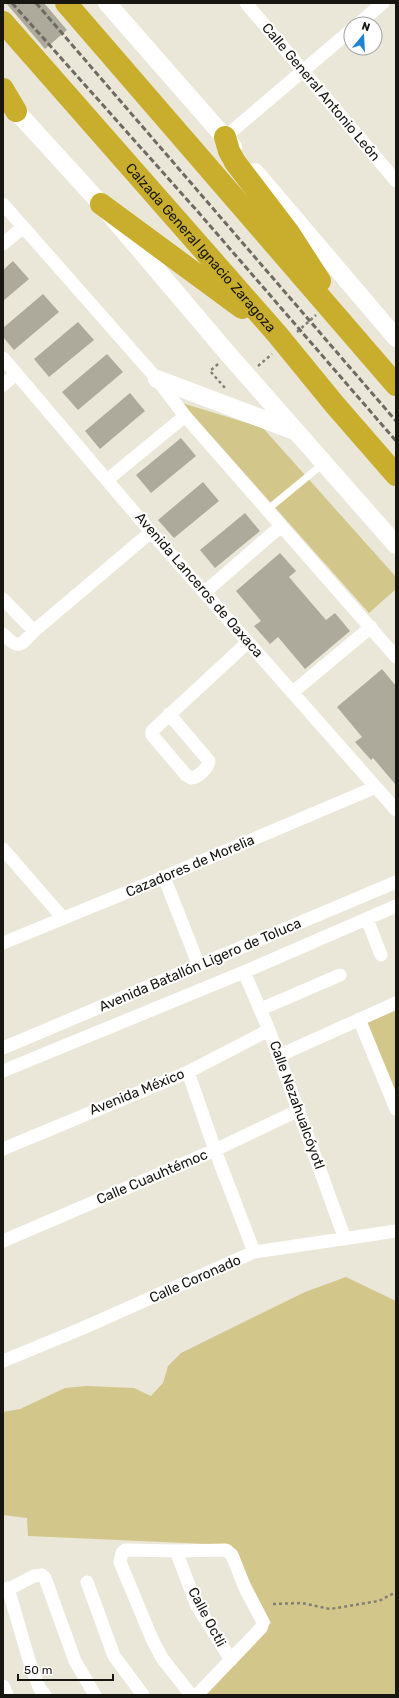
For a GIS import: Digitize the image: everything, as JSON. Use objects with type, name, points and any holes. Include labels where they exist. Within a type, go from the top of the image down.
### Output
[{"type":"highway","points":[[66,3],[396,385]]},
{"type":"highway","name":"Calzada General Ignacio Zaragoza","points":[[3,22],[277,334],[335,405],[396,475]]},
{"type":"highway","points":[[3,89],[9,104]]},
{"type":"highway","points":[[225,137],[229,151],[235,162],[307,258],[342,322]]},
{"type":"highway","points":[[102,204],[277,334]]},
{"type":"main road","points":[[107,3],[225,137],[396,338]]},
{"type":"main road","points":[[9,104],[102,204],[229,355],[396,545]]},
{"type":"main road","points":[[157,379],[298,432]]},
{"type":"street","name":"Calle General Antonio León","points":[[246,3],[396,181]]},
{"type":"street","points":[[368,16],[383,3]]},
{"type":"street","points":[[225,137],[343,37]]},
{"type":"street","points":[[3,204],[157,379],[185,416],[396,656]]},
{"type":"street","points":[[3,244],[23,227]]},
{"type":"street","name":"Avenida Lanceros de Oaxaca","points":[[3,358],[151,532],[396,810]]},
{"type":"street","points":[[3,384],[16,374]]},
{"type":"street","points":[[107,480],[185,416]]},
{"type":"street","points":[[205,592],[281,526]]},
{"type":"street","points":[[3,634],[12,644],[19,645],[151,532]]},
{"type":"street","points":[[3,599],[34,631]]},
{"type":"street","points":[[293,692],[371,627]]},
{"type":"street","points":[[169,714],[209,761],[208,766],[196,777],[192,778],[186,775],[152,735],[154,729],[169,714],[248,642]]},
{"type":"street","name":"Cazadores de Morelia","points":[[3,943],[164,877],[376,787]]},
{"type":"street","points":[[3,848],[63,918]]},
{"type":"street","points":[[164,877],[199,966]]},
{"type":"street","name":"Avenida Batallón Ligero de Toluca","points":[[3,1048],[396,882]]},
{"type":"street","name":"Avenida Batallón Ligero de Toluca","points":[[3,1071],[244,972],[396,906]]},
{"type":"street","points":[[367,919],[381,955]]},
{"type":"street","name":"Calle Nezahualcóyotl","points":[[244,972],[269,1030],[345,1239]]},
{"type":"street","points":[[261,1009],[340,975]]},
{"type":"street","points":[[278,1056],[396,1003]]},
{"type":"street","points":[[359,1019],[396,1109]]},
{"type":"street","name":"Avenida México","points":[[3,1149],[188,1072],[269,1030]]},
{"type":"street","points":[[188,1072],[215,1150],[254,1252]]},
{"type":"street","name":"Calle Cuauhtémoc","points":[[3,1241],[215,1150],[299,1110]]},
{"type":"street","name":"Calle Coronado","points":[[3,1361],[254,1252],[396,1231]]},
{"type":"street","points":[[191,1695],[162,1658],[152,1639],[120,1562],[122,1553],[125,1550],[176,1551],[223,1549],[232,1555],[245,1588],[263,1622],[261,1628],[197,1695]]},
{"type":"street","name":"Calle Octli","points":[[176,1551],[197,1606],[230,1660]]},
{"type":"street","points":[[45,1695],[40,1689],[31,1667],[5,1590],[34,1576],[42,1576],[46,1582],[75,1661],[95,1695]]},
{"type":"street","points":[[87,1582],[114,1656],[143,1695]]},
{"type":"street","points":[[3,1686],[7,1695]]},
{"type":"lane","points":[[267,510],[324,462]]},
{"type":"path","points":[[210,370],[229,392]]},
{"type":"path","points":[[273,1604],[302,1602],[330,1609],[379,1601],[396,1592]]},
{"type":"shaded area","points":[[182,403],[263,428],[396,577],[396,589],[369,613]]},
{"type":"shaded area","points":[[396,1007],[396,1102],[362,1020]]},
{"type":"shaded area","points":[[346,1277],[396,1301],[396,1695],[203,1695],[271,1623],[231,1545],[28,1536],[27,1518],[3,1515],[3,1412],[20,1409],[65,1388],[86,1386],[134,1388],[151,1396],[163,1383],[168,1366],[181,1353],[305,1292]]},
{"type":"building","points":[[6,3],[44,3],[67,30],[45,49]]},
{"type":"building","points":[[13,261],[29,279],[3,301],[3,270]]},
{"type":"building","points":[[43,294],[59,312],[14,350],[3,337],[3,328]]},
{"type":"building","points":[[78,322],[94,340],[49,377],[34,359]]},
{"type":"building","points":[[107,354],[123,372],[78,410],[62,392]]},
{"type":"building","points":[[130,393],[145,411],[100,449],[85,431]]},
{"type":"building","points":[[181,438],[196,456],[151,493],[136,475]]},
{"type":"building","points":[[203,482],[219,501],[174,538],[158,520]]},
{"type":"building","points":[[245,513],[260,531],[215,568],[200,550]]},
{"type":"building","points":[[280,553],[296,571],[289,577],[326,620],[335,613],[350,631],[305,669],[278,637],[270,644],[254,626],[261,621],[236,591]]},
{"type":"building","points":[[382,669],[396,686],[396,785],[373,758],[371,760],[355,742],[362,737],[337,707]]},
{"type":"railway","points":[[12,3],[199,213],[396,441]]},
{"type":"railway","points":[[36,3],[396,421]]}]
